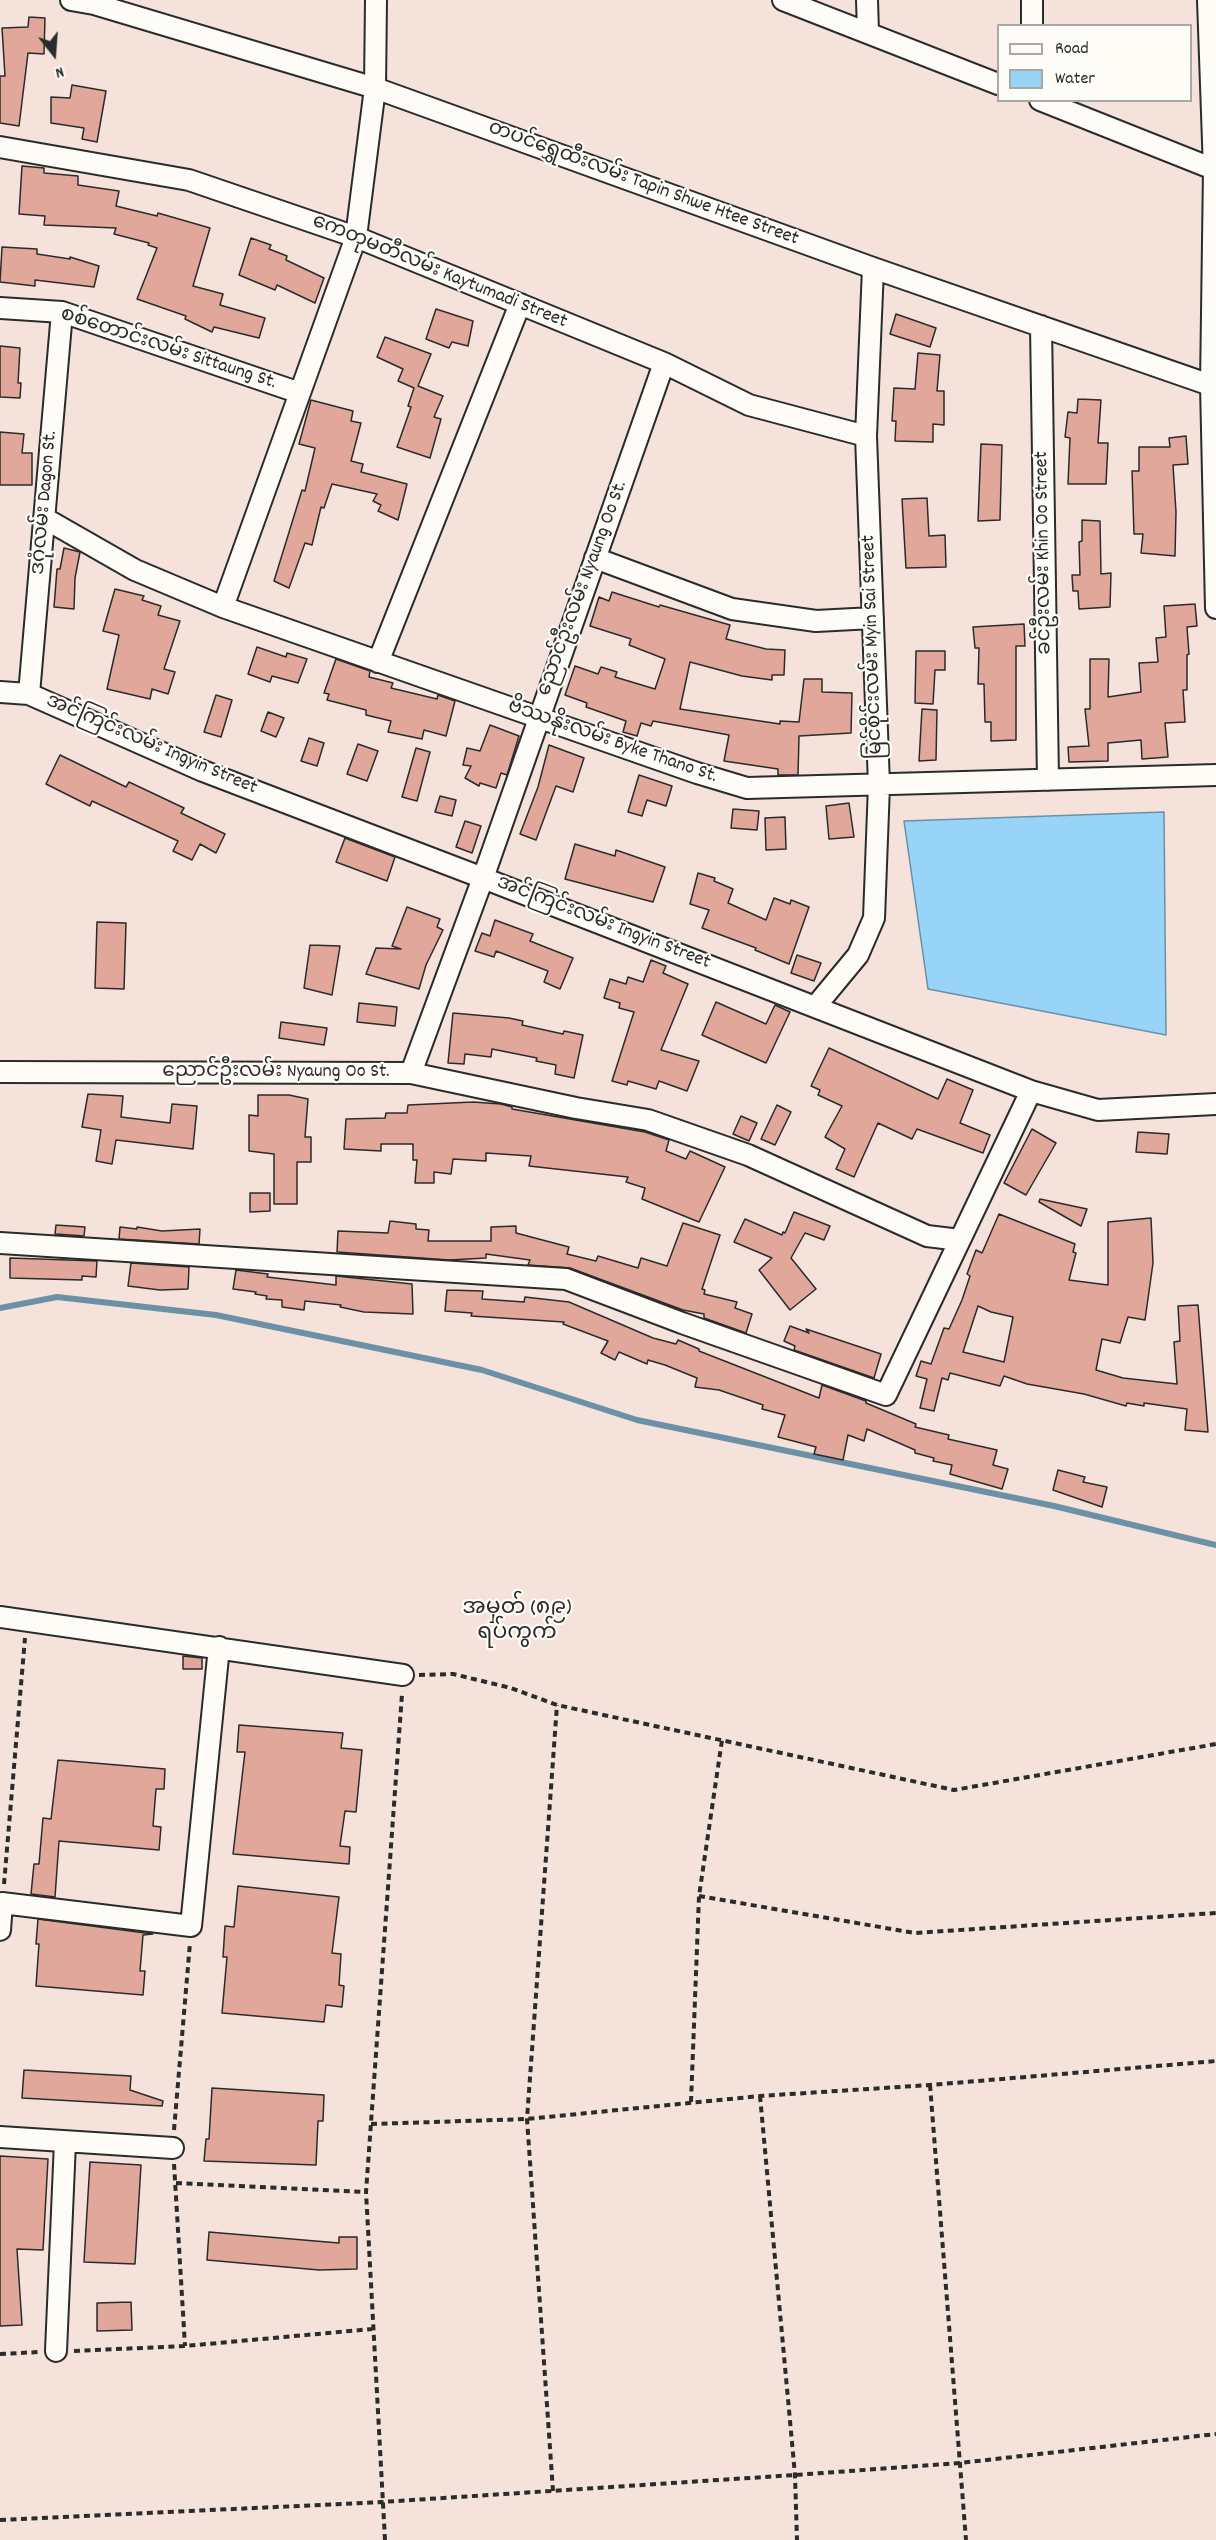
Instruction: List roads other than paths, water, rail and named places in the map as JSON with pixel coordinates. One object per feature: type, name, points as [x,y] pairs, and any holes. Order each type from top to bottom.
[{"type":"street","name":"တပင်ရွှေထီးလမ်း Tapin Shwe Htee Street","points":[[71,0],[93,4],[375,88],[873,268],[1213,386]]},
{"type":"street","points":[[223,607],[356,237],[375,88],[376,0]]},
{"type":"street","points":[[783,0],[997,83]]},
{"type":"street","points":[[867,0],[868,32]]},
{"type":"street","points":[[1032,0],[1032,24]]},
{"type":"street","points":[[1208,0],[1215,170],[1213,386],[1216,608]]},
{"type":"street","points":[[1045,102],[1215,170]]},
{"type":"street","name":"ကေတုမတီလမ်း Kaytumadi Street","points":[[0,147],[189,180],[356,237],[664,363],[749,405],[866,436]]},
{"type":"street","name":"မြင်စိုင်းလမ်း Myin Sai Street","points":[[815,1007],[858,955],[874,918],[879,784],[866,436],[873,268]]},
{"type":"street","points":[[378,662],[520,304]]},
{"type":"street","name":"စစ်တောင်းလမ်း Sittaung St.","points":[[0,308],[62,312],[300,393]]},
{"type":"street","name":"ဒဂုံလမ်း Dagon St.","points":[[29,694],[62,312]]},
{"type":"street","name":"ခင်ဦးလမ်း Khin Oo Street","points":[[1041,326],[1048,780]]},
{"type":"street","name":"ညောင်ဦးလမ်း Nyaung Oo St.","points":[[0,1072],[411,1073],[483,878],[664,363]]},
{"type":"street","name":"ဗိဿနိုးလမ်း Byke Thano St.","points":[[44,518],[135,570],[223,607],[697,773],[747,788],[1216,775]]},
{"type":"street","points":[[595,558],[732,609],[816,621],[873,618]]},
{"type":"street","name":"အင်ကြင်းလမ်း Ingyin Street","points":[[0,692],[29,694],[203,771],[1031,1091],[1098,1110],[1216,1104]]},
{"type":"street","points":[[411,1073],[576,1108],[648,1120],[748,1155],[927,1236],[960,1240]]},
{"type":"street","points":[[0,1244],[566,1279],[682,1323],[886,1395],[1031,1091]]},
{"type":"street","points":[[0,1617],[403,1675]]},
{"type":"street","points":[[0,1930],[2,1903],[191,1926],[219,1647]]},
{"type":"street","points":[[0,2137],[173,2148]]},
{"type":"street","points":[[56,2351],[65,2142]]},
{"type":"water","points":[[1164,812],[1166,1035],[928,989],[904,821]]},
{"type":"waterway","points":[[0,1308],[57,1297],[216,1315],[482,1370],[637,1420],[1054,1506],[1216,1545]]},
{"type":"district","name":"အမှတ် (၈၉) ရပ်ကွက်","points":[[517,1622]]}]
